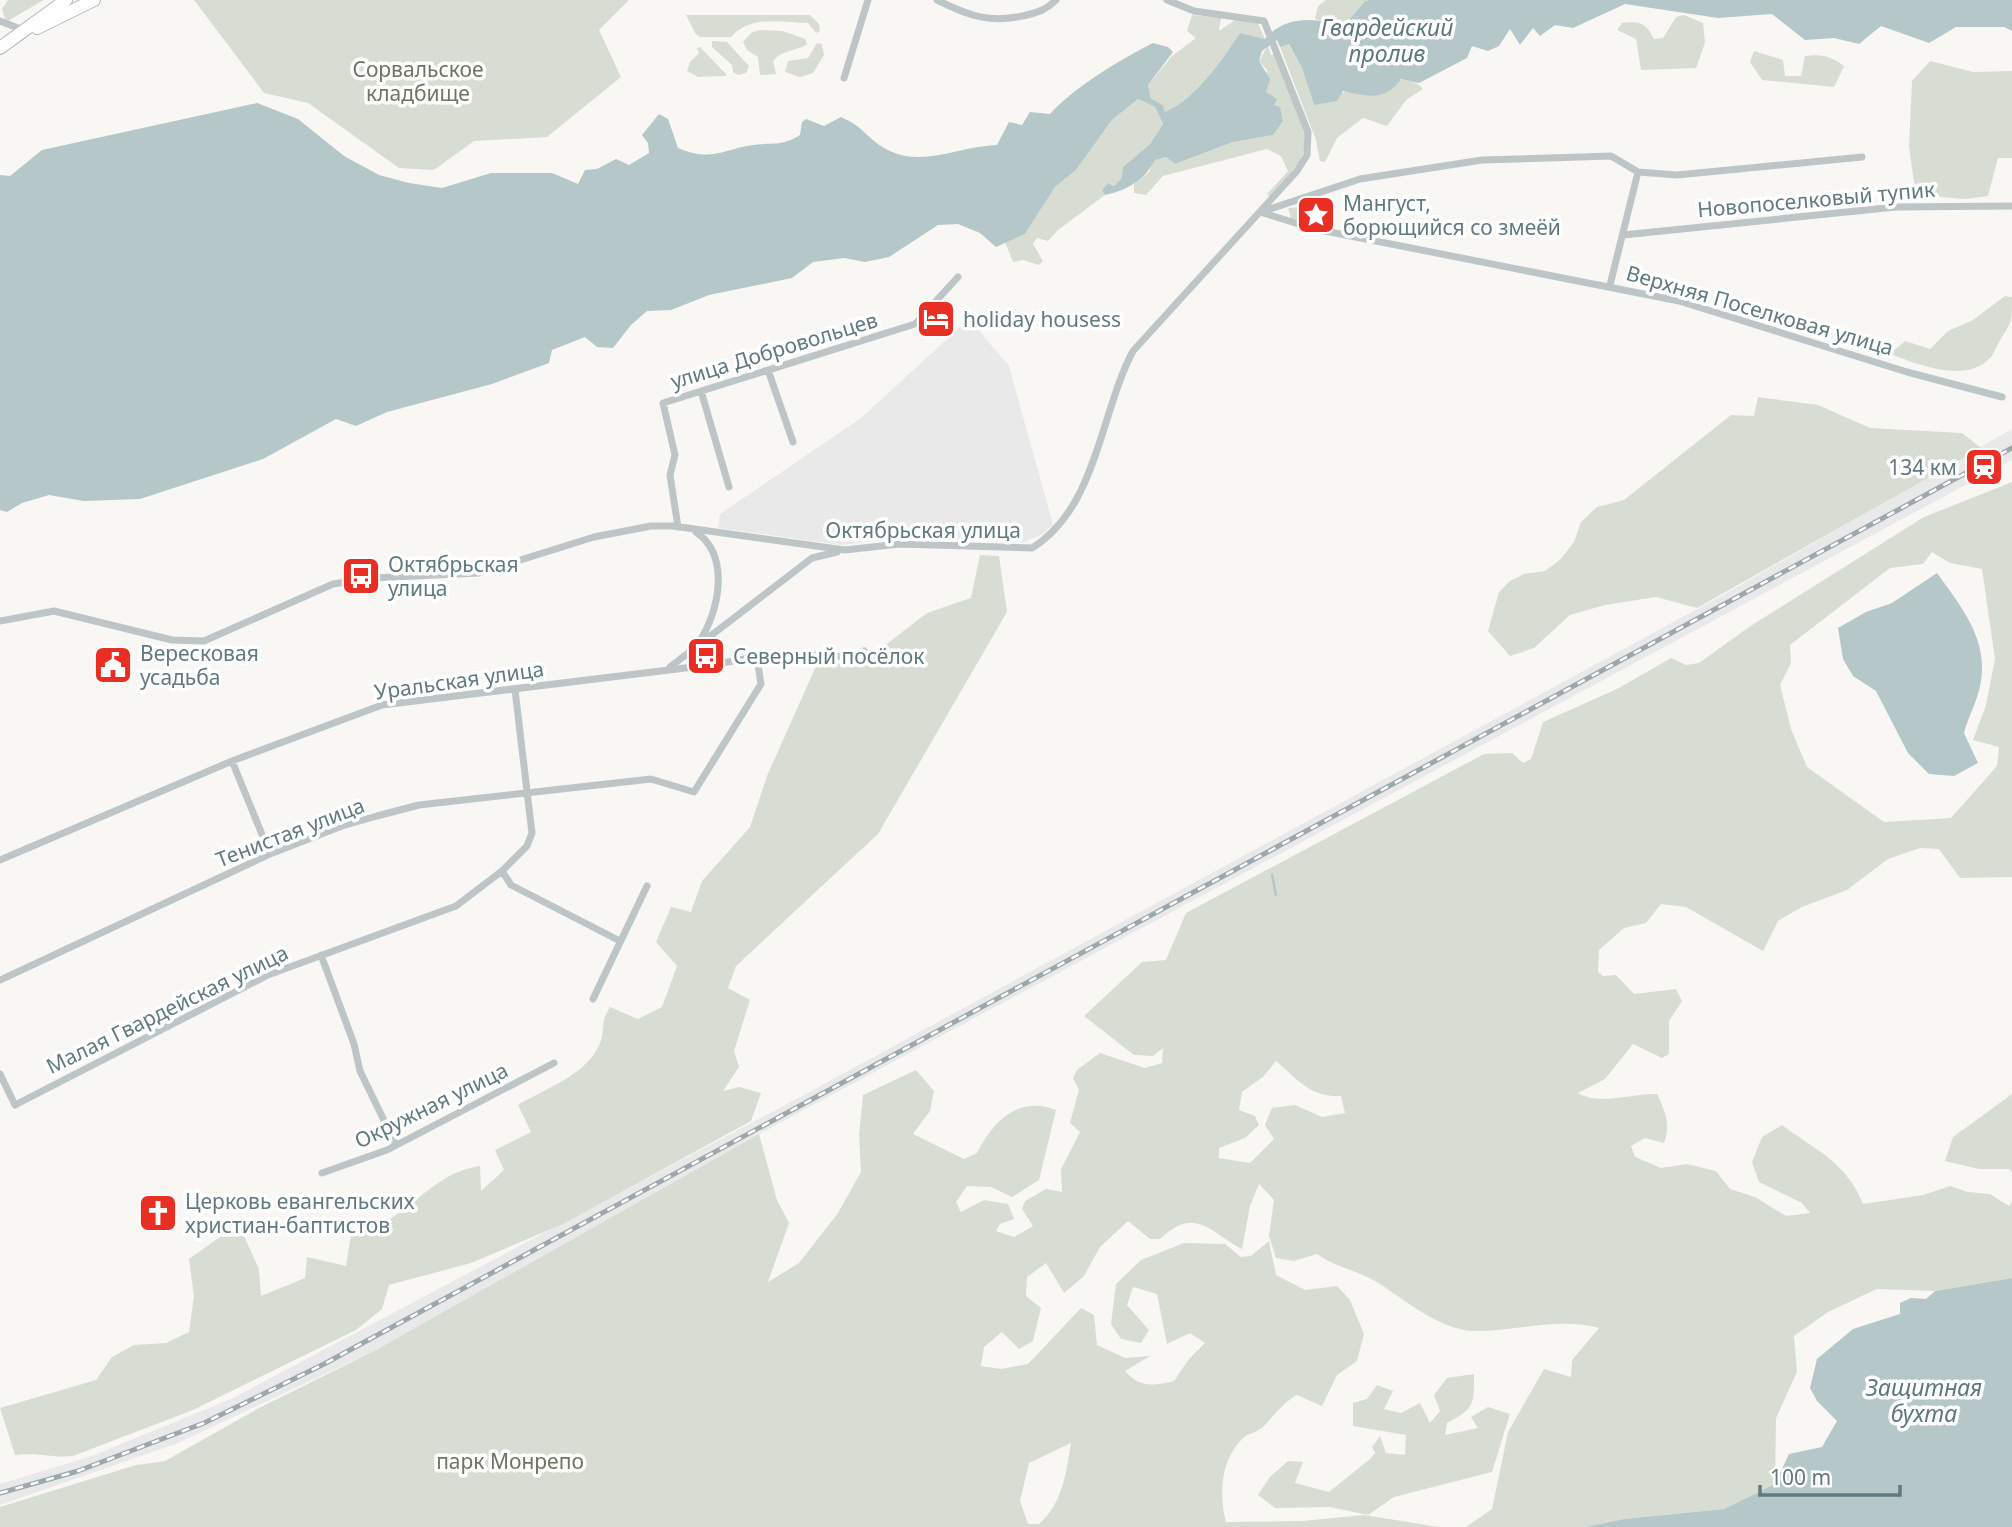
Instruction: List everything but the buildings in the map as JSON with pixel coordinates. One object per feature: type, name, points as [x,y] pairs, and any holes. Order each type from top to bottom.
[{"type":"main road","points":[[0,48],[27,32],[66,0]]},
{"type":"main road","points":[[27,32],[65,17],[94,0]]},
{"type":"street","points":[[844,78],[868,0]]},
{"type":"street","points":[[937,0],[969,16],[992,21],[1042,11],[1056,0]]},
{"type":"street","points":[[1167,0],[1194,11],[1259,18],[1268,26],[1307,125],[1309,145],[1301,166],[1260,212]]},
{"type":"street","points":[[0,21],[27,32]]},
{"type":"street","points":[[1260,212],[1360,179],[1482,160],[1611,156],[1638,172],[1677,175],[1862,156]]},
{"type":"street","points":[[1610,285],[1638,172]]},
{"type":"street","name":"Новопоселковый тупик","points":[[1623,235],[1896,206],[2012,206]]},
{"type":"street","name":"Верхняя Поселковая улица","points":[[1260,212],[1315,229],[1610,285],[1702,307],[1896,368],[2002,397]]},
{"type":"street","name":"Октябрьская улица","points":[[0,621],[54,611],[172,640],[204,641],[333,584],[372,578],[479,573],[604,534],[651,526],[678,527],[845,551],[900,544],[1032,548],[1057,528],[1078,496],[1119,376],[1133,351],[1221,251],[1260,212]]},
{"type":"street","name":"улица Добровольцев","points":[[678,527],[670,475],[675,455],[663,402],[915,324],[958,277]]},
{"type":"street","points":[[768,370],[793,442]]},
{"type":"street","points":[[701,391],[729,487]]},
{"type":"street","points":[[691,650],[709,623],[718,587],[710,548],[701,536],[692,530]]},
{"type":"street","points":[[663,669],[812,558],[845,551]]},
{"type":"street","name":"Уральская улица","points":[[0,860],[232,761],[382,705],[515,690],[779,653],[850,657],[864,651]]},
{"type":"street","name":"Тенистая улица","points":[[0,981],[270,854],[342,826],[419,805],[651,779],[694,792],[761,684],[757,658]]},
{"type":"street","name":"Малая Гвардейская улица","points":[[0,1073],[15,1105],[268,975],[456,906],[502,871],[527,846],[532,833],[530,792],[515,690]]},
{"type":"street","points":[[232,761],[270,854]]},
{"type":"street","points":[[502,871],[511,885],[620,941]]},
{"type":"street","points":[[593,999],[646,886]]},
{"type":"street","points":[[321,955],[354,1045],[360,1071],[395,1143]]},
{"type":"street","name":"Окружная улица","points":[[322,1173],[387,1150],[395,1143],[554,1063]]},
{"type":"shaded area","points":[[969,319],[1009,366],[1053,525],[1041,535],[1024,542],[900,538],[841,545],[718,528],[720,514],[861,418]]},
{"type":"shaded area","points":[[2012,429],[2012,460],[759,1134],[374,1351],[178,1443],[0,1505],[0,1484],[92,1456],[233,1398],[789,1103],[1723,595]]},
{"type":"green space","points":[[8,0],[44,0],[6,22],[2,9]]},
{"type":"green space","name":"Сорвальское кладбище","points":[[194,0],[629,0],[599,30],[621,77],[547,137],[474,141],[434,170],[399,168],[308,103],[264,93]]},
{"type":"green space","points":[[1326,0],[1369,0],[1365,1],[1345,26],[1315,19],[1318,6]]},
{"type":"green space","points":[[686,15],[810,15],[819,24],[820,31],[816,33],[808,23],[767,21],[748,25],[731,37],[700,37]]},
{"type":"green space","points":[[1192,15],[1221,18],[1219,31],[1235,20],[1258,23],[1265,39],[1240,33],[1198,89],[1165,112],[1163,105],[1151,100],[1148,85],[1172,56],[1196,38],[1187,31]]},
{"type":"green space","points":[[1684,15],[1703,23],[1705,43],[1696,68],[1641,70],[1636,39],[1617,30],[1622,23],[1642,24],[1654,39],[1663,38],[1676,17]]},
{"type":"green space","points":[[783,31],[805,39],[807,44],[777,57],[773,61],[776,74],[760,75],[758,57],[747,50],[743,42],[752,32]]},
{"type":"green space","points":[[712,41],[727,42],[749,66],[746,73],[738,75],[733,72],[732,65],[712,47]]},
{"type":"green space","points":[[817,43],[822,44],[824,55],[813,73],[800,77],[785,72],[788,61],[808,58]]},
{"type":"green space","points":[[1288,43],[1302,68],[1314,105],[1353,89],[1386,81],[1414,82],[1423,89],[1406,100],[1387,126],[1363,118],[1337,138],[1325,162],[1320,161],[1316,140],[1280,47]]},
{"type":"green space","points":[[1268,45],[1271,55],[1276,54],[1306,129],[1305,149],[1284,181],[1270,196],[1267,194],[1288,171],[1281,156],[1267,149],[1163,176],[1146,195],[1134,193],[1134,184],[1149,172],[1154,160],[1166,157],[1175,164],[1233,142],[1273,135],[1274,105],[1266,92],[1267,70],[1259,61]]},
{"type":"green space","points":[[700,47],[726,76],[698,77],[687,71],[690,62],[699,53],[697,48]]},
{"type":"green space","points":[[1754,51],[1783,60],[1785,76],[1801,76],[1805,56],[1826,56],[1844,66],[1834,87],[1762,80],[1750,62]]},
{"type":"green space","points":[[1930,61],[1973,72],[2012,71],[2012,158],[1998,158],[1988,196],[1966,199],[1916,195],[1909,147],[1912,81]]},
{"type":"green space","points":[[1138,99],[1155,107],[1163,124],[1150,144],[1123,167],[1121,179],[1114,186],[1109,183],[1102,190],[1105,195],[1058,230],[1048,241],[1037,238],[1033,244],[1043,261],[1039,265],[1023,260],[1013,262],[1005,242],[1025,234],[1055,187],[1076,170],[1112,120]]},
{"type":"green space","points":[[1314,206],[1314,226],[1291,218],[1288,208]]},
{"type":"green space","points":[[2005,296],[2012,297],[2012,312],[2007,330],[1992,355],[1981,365],[1969,370],[1942,370],[1890,354],[1905,341],[1930,349],[1948,331],[1973,320]]},
{"type":"green space","points":[[1758,397],[1818,405],[1870,428],[1962,433],[1981,448],[1697,608],[1656,597],[1605,605],[1570,615],[1534,648],[1510,656],[1488,631],[1499,592],[1510,581],[1524,574],[1545,571],[1560,560],[1574,542],[1581,522],[1597,507],[1624,500],[1731,415],[1754,416]]},
{"type":"green space","name":"парк Монрепо","points":[[2012,482],[2012,877],[1960,878],[1939,849],[1920,848],[1888,859],[1847,890],[1802,907],[1778,921],[1763,951],[1686,907],[1661,904],[1646,923],[1624,928],[1599,950],[1598,972],[1603,976],[1616,975],[1634,994],[1676,989],[1682,1001],[1669,1021],[1669,1054],[1662,1058],[1633,1044],[1605,1079],[1578,1093],[1586,1097],[1606,1099],[1657,1094],[1667,1124],[1664,1143],[1645,1138],[1631,1146],[1635,1157],[1661,1168],[1687,1164],[1716,1171],[1730,1189],[1755,1197],[1786,1216],[1810,1213],[1802,1203],[1759,1182],[1752,1162],[1762,1137],[1782,1125],[1839,1167],[1863,1204],[1923,1195],[1950,1186],[1968,1192],[1990,1194],[2009,1206],[2012,1201],[2012,1278],[1935,1291],[1877,1289],[1828,1312],[1794,1336],[1797,1372],[1776,1418],[1775,1484],[1724,1509],[1624,1519],[1585,1527],[1466,1527],[1492,1509],[1508,1432],[1544,1369],[1571,1377],[1572,1360],[1599,1328],[1568,1324],[1462,1330],[1435,1320],[1375,1281],[1317,1254],[1294,1261],[1276,1258],[1269,1236],[1274,1200],[1259,1184],[1250,1206],[1242,1249],[1202,1225],[1183,1224],[1160,1239],[1150,1239],[1128,1221],[1100,1247],[1084,1276],[1064,1293],[1046,1263],[1027,1277],[1026,1296],[1041,1308],[1033,1341],[1019,1349],[1002,1332],[984,1347],[981,1366],[1001,1369],[1028,1364],[1081,1308],[1094,1315],[1097,1345],[1125,1358],[1150,1356],[1125,1371],[1131,1377],[1147,1384],[1174,1381],[1189,1359],[1205,1343],[1190,1333],[1167,1344],[1157,1294],[1133,1287],[1127,1305],[1149,1330],[1141,1343],[1121,1339],[1111,1324],[1116,1284],[1141,1260],[1184,1243],[1225,1244],[1241,1257],[1251,1256],[1269,1241],[1276,1275],[1305,1290],[1337,1286],[1350,1300],[1364,1334],[1357,1361],[1337,1375],[1322,1406],[1297,1395],[1263,1427],[1244,1437],[1235,1448],[1225,1468],[1223,1479],[1222,1500],[1226,1522],[1302,1521],[1364,1515],[1439,1527],[0,1527],[0,1507],[136,1465],[165,1461],[259,1408],[374,1351],[759,1134],[777,1200],[789,1223],[768,1282],[799,1263],[838,1213],[861,1172],[859,1135],[863,1095],[916,1070],[934,1091],[930,1111],[913,1134],[964,1159],[977,1153],[999,1121],[1009,1114],[1030,1106],[1056,1110],[1039,1180],[1012,1197],[991,1187],[967,1186],[956,1202],[961,1212],[984,1200],[1008,1204],[1014,1219],[1000,1224],[996,1231],[1014,1237],[1033,1226],[1022,1209],[1025,1201],[1046,1189],[1062,1192],[1061,1169],[1080,1132],[1070,1123],[1079,1090],[1073,1078],[1077,1070],[1100,1053],[1145,1068],[1162,1063],[1163,1048],[1153,1056],[1134,1055],[1084,1016],[1142,962],[1166,960],[1186,913],[1484,754],[1512,753],[1523,763],[1531,759],[1543,722],[1617,689],[1671,658],[1686,665],[1699,663],[1749,627],[1924,517]],"holes":[[[1932,552],[1950,563],[1982,569],[1995,659],[1986,705],[1973,740],[1999,747],[1997,766],[1951,818],[1884,822],[1807,767],[1791,729],[1780,685],[1791,663],[1790,645],[1890,568],[1923,564]],[[1276,1061],[1313,1091],[1341,1096],[1345,1113],[1322,1117],[1295,1105],[1272,1108],[1265,1125],[1274,1139],[1250,1163],[1219,1158],[1219,1148],[1245,1138],[1259,1125],[1255,1116],[1239,1110],[1242,1092],[1263,1077]],[[1071,1443],[1058,1497],[1039,1524],[1028,1524],[1020,1501],[1029,1463]]]},
{"type":"green space","points":[[980,555],[999,556],[1007,612],[878,834],[736,966],[728,988],[750,1000],[734,1051],[739,1067],[723,1091],[739,1087],[761,1093],[751,1121],[563,1224],[471,1263],[389,1285],[382,1309],[356,1330],[193,1410],[73,1456],[15,1455],[0,1408],[96,1380],[112,1357],[134,1345],[166,1343],[189,1332],[194,1296],[189,1259],[220,1237],[244,1236],[259,1269],[261,1296],[305,1278],[307,1257],[346,1266],[351,1235],[391,1218],[445,1178],[480,1166],[481,1191],[504,1170],[495,1150],[531,1132],[518,1105],[565,1080],[586,1064],[600,1043],[610,1007],[638,1019],[662,1007],[677,966],[656,942],[671,907],[691,912],[702,881],[750,827],[767,776],[817,664],[862,663],[927,613],[971,598]]},
{"type":"green space","points":[[2012,1094],[2012,1172],[2009,1169],[1979,1169],[1945,1161],[1953,1137]]},
{"type":"green space","points":[[1474,1374],[1471,1404],[1447,1423],[1445,1435],[1478,1428],[1471,1417],[1488,1407],[1510,1414],[1492,1472],[1394,1497],[1368,1515],[1330,1507],[1275,1508],[1258,1495],[1270,1477],[1288,1461],[1303,1462],[1295,1483],[1329,1492],[1370,1459],[1375,1453],[1372,1447],[1380,1436],[1386,1453],[1405,1455],[1406,1435],[1353,1426],[1353,1403],[1367,1399],[1377,1385],[1393,1391],[1384,1409],[1401,1413],[1420,1403],[1430,1423],[1440,1411],[1434,1395],[1447,1378]]},
{"type":"water","name":"Гвардейский пролив","points":[[2012,0],[2012,31],[2004,27],[1956,27],[1929,43],[1881,26],[1859,44],[1834,38],[1805,40],[1772,14],[1718,18],[1625,4],[1573,28],[1555,25],[1540,36],[1533,28],[1520,45],[1510,29],[1499,46],[1488,51],[1472,46],[1467,58],[1419,83],[1401,79],[1389,91],[1375,96],[1343,91],[1337,101],[1314,105],[1302,68],[1289,44],[1280,47],[1277,40],[1262,51],[1259,61],[1270,79],[1266,92],[1277,99],[1274,105],[1280,107],[1283,121],[1273,135],[1233,142],[1175,164],[1166,157],[1155,160],[1146,174],[1134,184],[1105,195],[1102,190],[1108,183],[1114,186],[1121,179],[1123,167],[1150,144],[1163,124],[1155,107],[1138,99],[1112,120],[1076,170],[1055,187],[1025,234],[996,247],[980,233],[958,224],[938,225],[889,257],[865,262],[844,258],[813,262],[792,278],[709,295],[671,310],[647,311],[631,325],[613,348],[597,347],[585,337],[552,350],[549,363],[492,384],[387,412],[356,426],[336,419],[263,459],[140,499],[84,501],[49,495],[22,503],[7,512],[0,510],[0,175],[10,176],[42,150],[257,103],[298,119],[344,156],[379,175],[442,188],[491,173],[552,173],[578,184],[585,170],[597,169],[616,159],[629,165],[649,153],[648,143],[642,135],[659,114],[668,119],[678,148],[699,154],[716,154],[753,145],[782,143],[800,135],[802,122],[806,119],[824,126],[841,117],[890,151],[916,157],[929,156],[997,145],[1009,122],[1022,125],[1030,112],[1050,114],[1084,84],[1153,43],[1168,47],[1173,52],[1148,85],[1151,99],[1163,105],[1165,112],[1188,98],[1198,88],[1240,33],[1265,39],[1282,25],[1302,20],[1345,25],[1365,1]]},
{"type":"water","points":[[1937,573],[1972,626],[1981,654],[1980,686],[1964,733],[1978,763],[1954,776],[1929,774],[1908,753],[1876,691],[1853,676],[1843,659],[1838,628],[1866,612],[1892,603]]},
{"type":"water","name":"Защитная бухта","points":[[2012,1278],[2012,1527],[1585,1527],[1624,1519],[1724,1509],[1775,1484],[1789,1454],[1822,1447],[1837,1421],[1817,1401],[1810,1388],[1817,1359],[1853,1329],[1900,1314],[1900,1303],[1911,1298],[1926,1299],[1935,1291]]},
{"type":"waterway","points":[[1272,875],[1276,895]]},
{"type":"railway","points":[[0,1493],[78,1471],[204,1423],[324,1364],[2012,448]]},
{"type":"place","name":"Мангуст, борющийся со змеёй","points":[[1316,215]]},
{"type":"place","name":"holiday housess","points":[[936,319]]},
{"type":"place","name":"134 км","points":[[1984,467]]},
{"type":"place","name":"Октябрьская улица","points":[[361,576]]},
{"type":"place","name":"Северный посёлок","points":[[706,656]]},
{"type":"place","name":"Вересковая усадьба","points":[[113,665]]},
{"type":"place","name":"Церковь евангельских христиан-баптистов","points":[[158,1213]]}]
